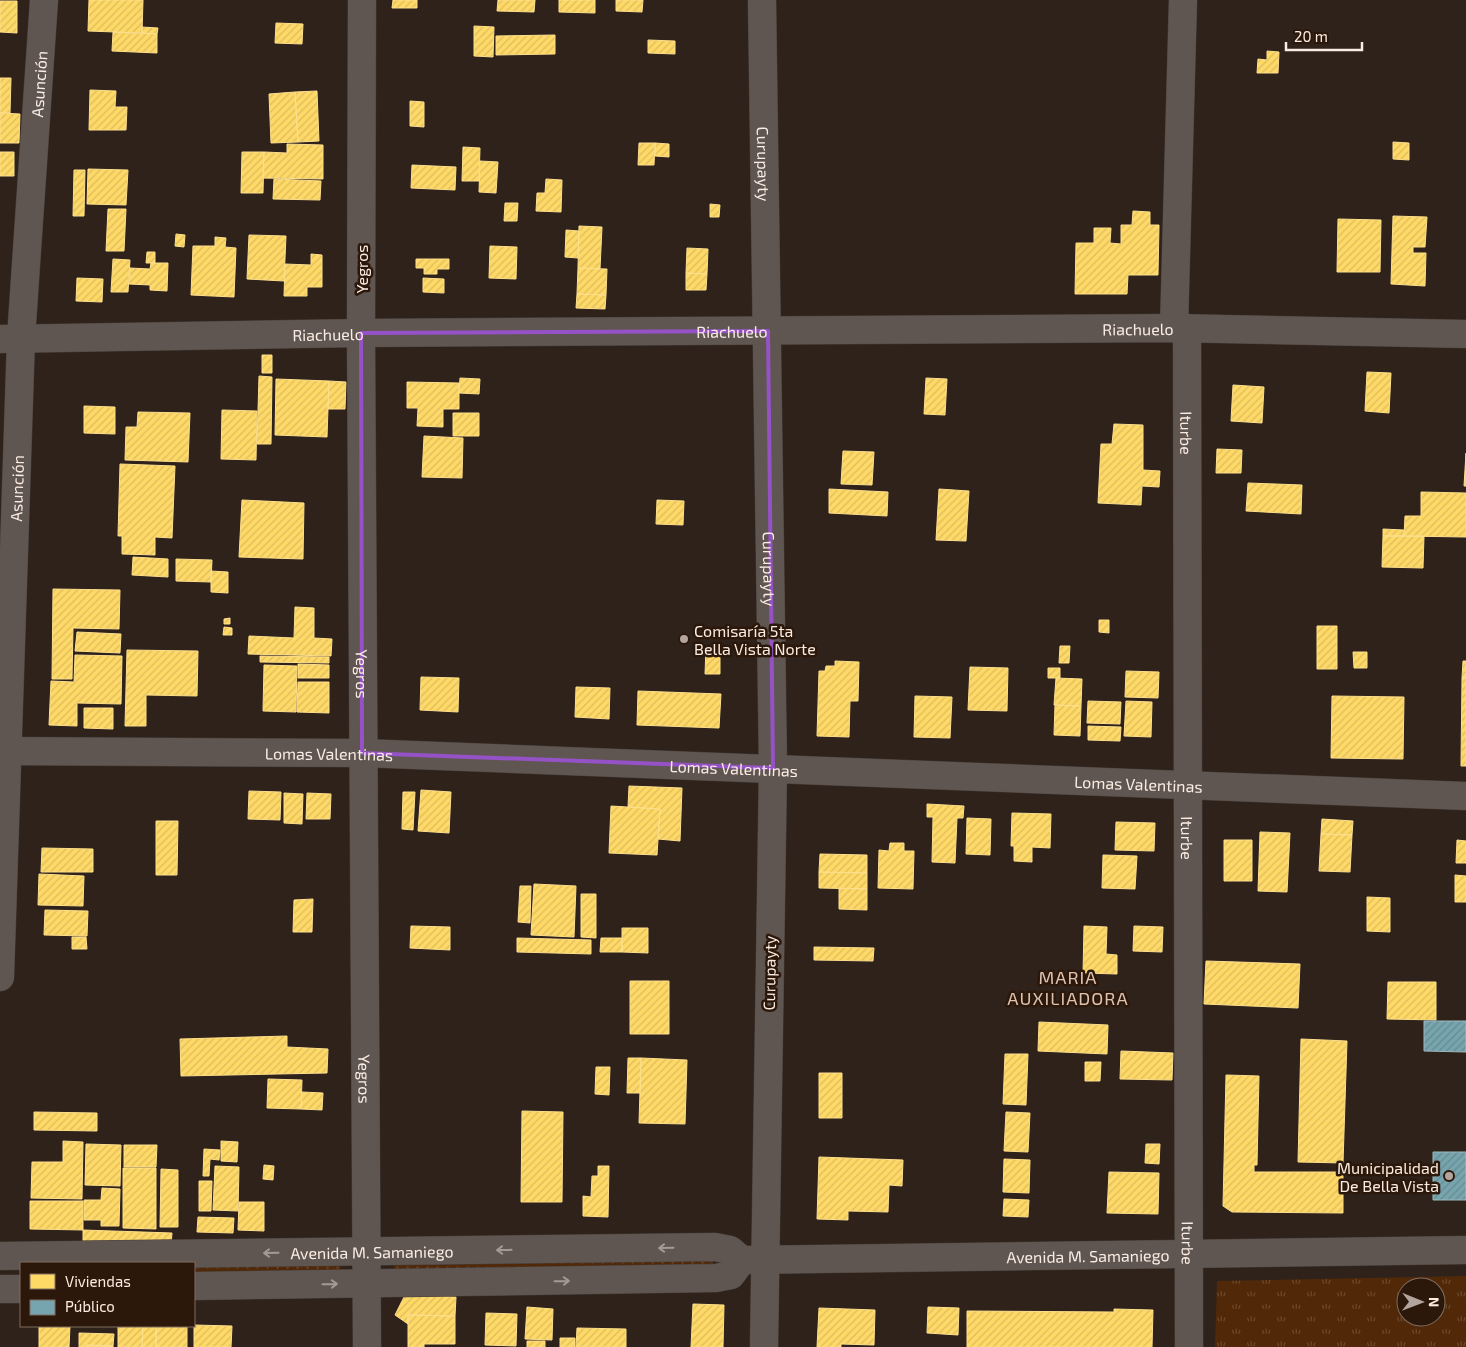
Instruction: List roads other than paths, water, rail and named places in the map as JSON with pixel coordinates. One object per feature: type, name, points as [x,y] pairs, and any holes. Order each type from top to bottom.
[{"type":"street","name":"Asunción","points":[[0,977],[11,338],[44,0]]},
{"type":"street","name":"Yegros","points":[[362,0],[362,753],[367,1347]]},
{"type":"street","name":"Curupayty","points":[[762,0],[773,768],[753,1259],[764,1347]]},
{"type":"street","name":"Iturbe","points":[[1183,0],[1180,328],[1188,784],[1189,1347]]},
{"type":"street","name":"Riachuelo","points":[[11,338],[361,333],[1180,328],[1466,334]]},
{"type":"street","name":"Lomas Valentinas","points":[[4,751],[362,753],[1466,796]]},
{"type":"street","name":"Avenida M. Samaniego","points":[[0,1256],[715,1247],[730,1250],[753,1259],[1466,1250]]},
{"type":"street","name":"Avenida M. Samaniego","points":[[195,1286],[716,1278],[731,1275],[753,1259]]},
{"type":"street","points":[[0,1289],[20,1289]]},
{"type":"place","name":"Comisaría 5ta Bella Vista Norte","points":[[684,639]]},
{"type":"place","name":"Municipalidad De Bella Vista","points":[[1449,1176]]},
{"type":"district","name":"MARIA AUXILIADORA","points":[[1068,988]]}]
